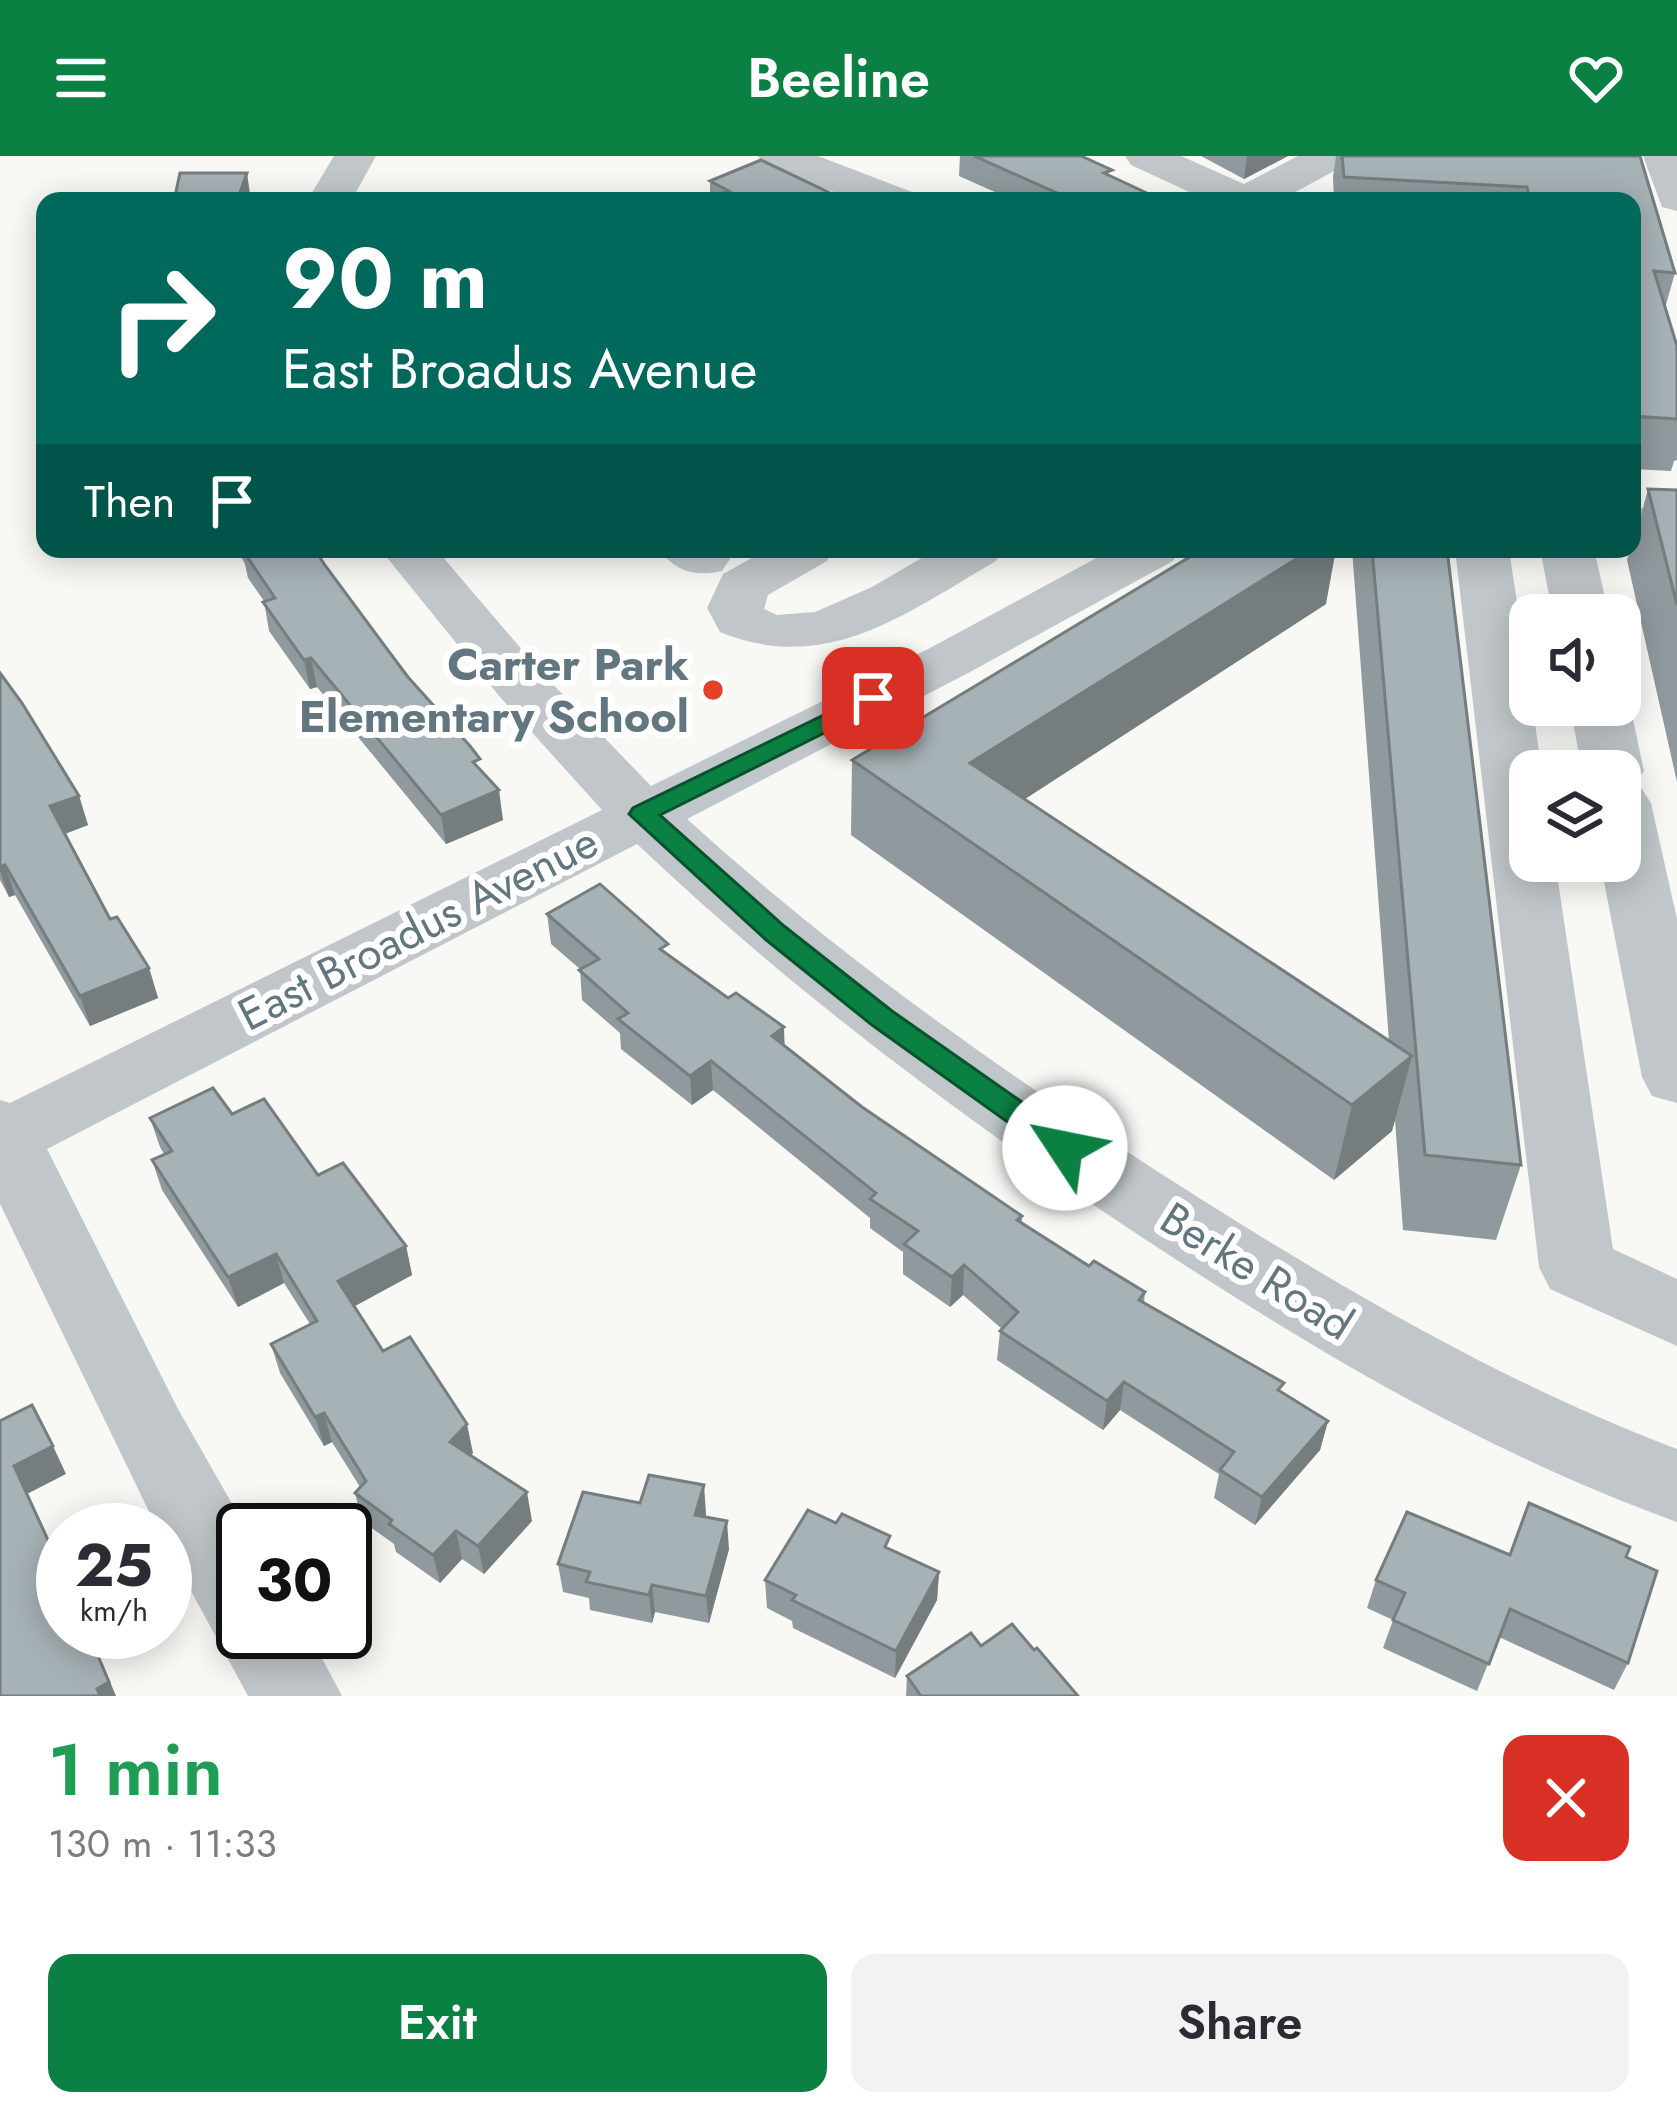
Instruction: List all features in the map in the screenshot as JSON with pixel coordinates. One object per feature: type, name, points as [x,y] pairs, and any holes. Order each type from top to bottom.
[{"type":"street","points":[[334,192],[355,156]]},
{"type":"street","points":[[779,156],[873,192]]},
{"type":"street","points":[[1145,156],[1226,192]]},
{"type":"street","points":[[1263,192],[1330,156]]},
{"type":"street","points":[[1664,156],[1677,198]]},
{"type":"street","points":[[1641,523],[1677,530]]},
{"type":"street","name":"Berke Road","points":[[414,558],[489,649],[642,814],[774,933],[882,1018],[1131,1192],[1318,1311],[1451,1387],[1609,1462],[1677,1486]]},
{"type":"street","points":[[792,558],[743,586],[735,608],[740,620],[771,634],[812,634],[960,558]]},
{"type":"street","name":"East Broadus Avenue","points":[[2,1135],[950,660],[1118,558]]},
{"type":"street","points":[[1485,558],[1509,621]]},
{"type":"street","points":[[1570,558],[1577,594]]},
{"type":"street","points":[[1521,726],[1576,1267],[1677,1314]]},
{"type":"street","points":[[1637,882],[1677,1077]]},
{"type":"street","points":[[2,1135],[149,1434],[216,1555]]},
{"type":"street","points":[[275,1659],[297,1696]]},
{"type":"building","points":[[974,156],[1081,156],[1145,192],[1055,192]]},
{"type":"building","points":[[1342,156],[1640,156],[1675,273],[1654,271],[1677,346],[1677,419],[1641,417],[1641,192],[1528,192],[1527,187],[1344,177]]},
{"type":"building","points":[[761,160],[828,192],[726,192],[710,181]]},
{"type":"building","points":[[180,173],[247,173],[240,192],[176,192]]},
{"type":"building","points":[[1648,489],[1677,490],[1677,605]]},
{"type":"building","points":[[248,558],[320,558],[407,676],[470,746],[480,759],[473,762],[499,790],[441,815],[311,658],[304,660],[263,602],[275,598]]},
{"type":"building","points":[[1188,558],[1298,558],[970,763],[1412,1056],[1352,1105],[852,760]]},
{"type":"building","points":[[1373,558],[1448,558],[1521,1165],[1425,1155]]},
{"type":"building","points":[[0,673],[79,796],[50,806],[110,919],[117,917],[149,968],[80,996],[5,865],[0,867]]},
{"type":"building","points":[[600,884],[668,944],[660,949],[728,998],[736,993],[784,1027],[772,1036],[862,1107],[1022,1216],[1017,1220],[1089,1266],[1094,1261],[1145,1292],[1139,1300],[1284,1383],[1278,1390],[1328,1421],[1262,1497],[1220,1470],[1234,1452],[1124,1382],[1107,1401],[1000,1331],[1018,1312],[964,1265],[952,1277],[904,1244],[918,1231],[870,1199],[876,1193],[711,1061],[690,1076],[618,1019],[628,1013],[579,970],[599,959],[547,914]]},
{"type":"building","points":[[213,1088],[232,1114],[264,1099],[318,1175],[343,1163],[406,1246],[338,1281],[383,1351],[410,1337],[467,1424],[450,1442],[527,1492],[478,1546],[456,1531],[433,1555],[355,1493],[366,1481],[324,1413],[315,1417],[271,1344],[317,1321],[276,1254],[228,1277],[152,1160],[172,1151],[150,1118]]},
{"type":"building","points":[[32,1405],[53,1446],[14,1466],[36,1514],[36,1659],[99,1659],[109,1682],[97,1689],[100,1696],[0,1696],[0,1421]]},
{"type":"building","points":[[649,1475],[704,1485],[695,1515],[727,1521],[706,1596],[652,1585],[649,1595],[586,1582],[590,1572],[558,1564],[583,1492],[640,1503]]},
{"type":"building","points":[[1529,1503],[1630,1547],[1626,1557],[1657,1571],[1628,1663],[1510,1609],[1489,1664],[1393,1620],[1405,1593],[1376,1580],[1407,1512],[1510,1555]]},
{"type":"building","points":[[808,1510],[836,1523],[842,1514],[890,1536],[885,1547],[939,1572],[896,1651],[792,1600],[796,1595],[765,1580]]},
{"type":"building","points":[[1012,1624],[1078,1696],[921,1696],[907,1676],[971,1633],[981,1646]]},
{"type":"place","name":"Carter Park Elementary School","points":[[713,690]]},
{"type":"route","points":[[873,698],[642,814],[774,933],[882,1018],[1065,1148]]}]
